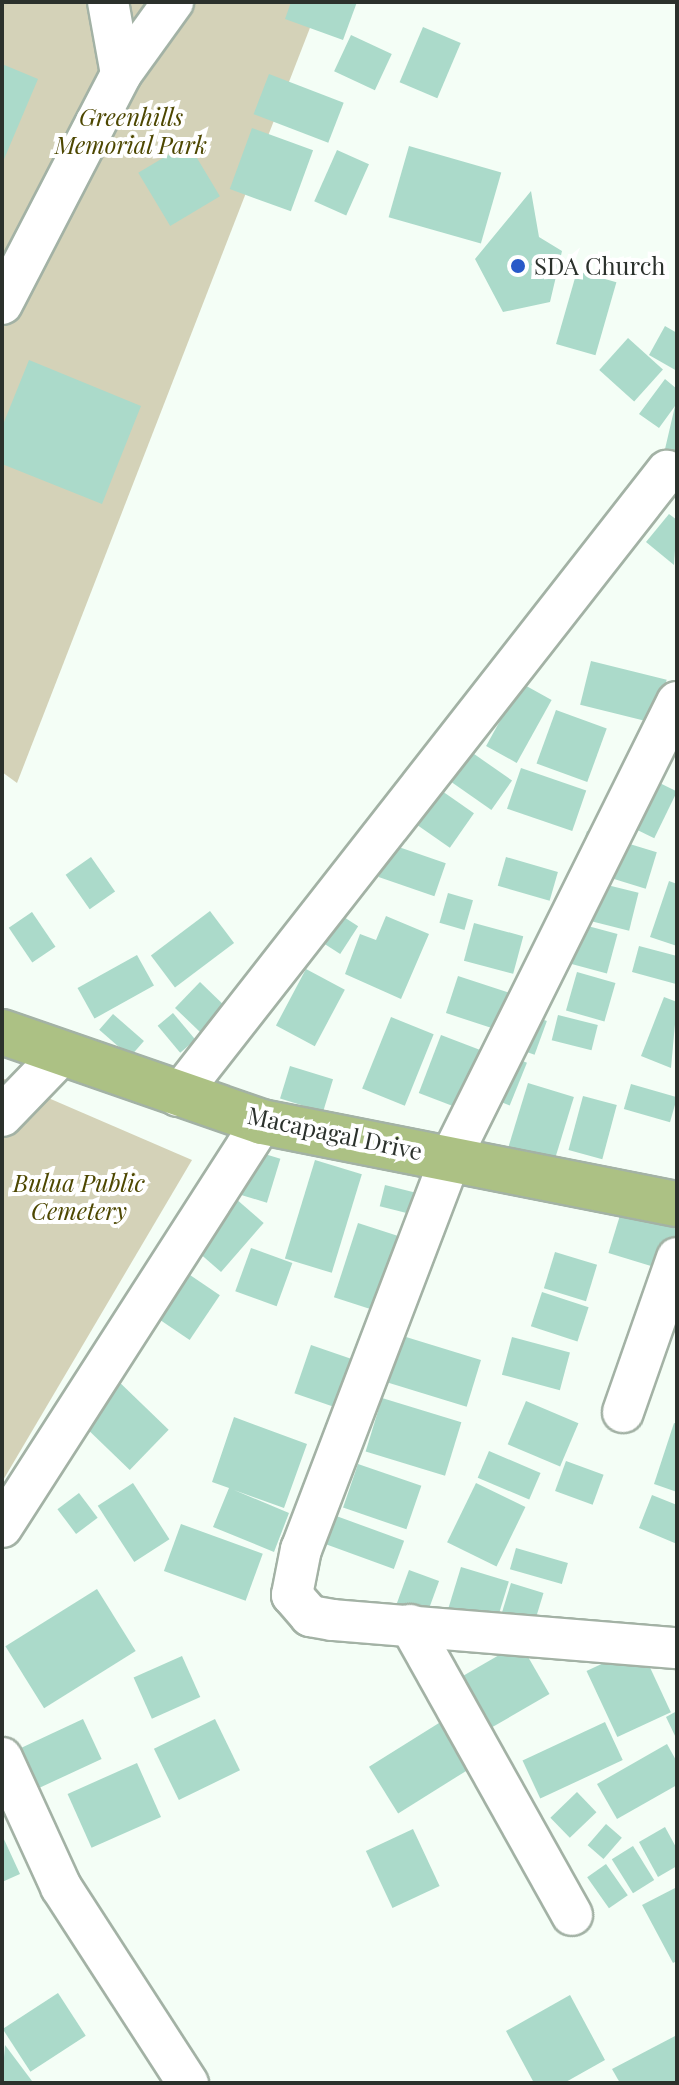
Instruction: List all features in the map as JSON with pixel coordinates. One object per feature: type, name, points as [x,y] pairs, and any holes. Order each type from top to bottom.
[{"type":"main road","name":"Macapagal Drive","points":[[2,1032],[59,1057],[262,1122],[675,1197]]},
{"type":"street","points":[[108,2],[121,74]]},
{"type":"street","points":[[2,304],[121,74],[173,2]]},
{"type":"street","points":[[178,1096],[667,471]]},
{"type":"street","points":[[677,702],[451,1157],[301,1549],[292,1595],[310,1616],[677,1648]]},
{"type":"street","points":[[2,1116],[59,1057]]},
{"type":"street","points":[[2,1527],[262,1122]]},
{"type":"street","points":[[623,1412],[677,1258]]},
{"type":"street","points":[[410,1625],[572,1915]]},
{"type":"street","points":[[2,1758],[61,1887],[188,2083]]},
{"type":"green space","name":"Greenhills Memorial Park","points":[[2,2],[320,2],[17,783],[2,772]]},
{"type":"green space","name":"Bulua Public Cemetery","points":[[2,1078],[192,1160],[2,1482]]},
{"type":"building","points":[[291,2],[357,2],[343,40],[285,19]]},
{"type":"building","points":[[423,27],[461,43],[437,98],[400,82]]},
{"type":"building","points":[[351,35],[392,54],[375,90],[334,71]]},
{"type":"building","points":[[2,64],[38,79],[2,164]]},
{"type":"building","points":[[269,74],[344,103],[328,143],[254,114]]},
{"type":"building","points":[[252,128],[313,150],[291,211],[230,189]]},
{"type":"building","points":[[188,143],[220,196],[170,226],[138,173]]},
{"type":"building","points":[[409,146],[501,172],[481,244],[389,217]]},
{"type":"building","points":[[337,150],[369,164],[346,215],[314,201]]},
{"type":"building","points":[[531,191],[539,237],[562,251],[550,302],[503,312],[475,259]]},
{"type":"building","points":[[577,271],[616,282],[595,355],[556,344]]},
{"type":"building","points":[[665,326],[677,333],[677,371],[649,355]]},
{"type":"building","points":[[628,338],[663,369],[634,401],[599,370]]},
{"type":"building","points":[[29,360],[141,406],[102,504],[2,464],[2,427]]},
{"type":"building","points":[[665,379],[677,389],[677,465],[662,462],[675,406],[659,428],[639,414]]},
{"type":"building","points":[[669,514],[677,520],[674,565],[646,542]]},
{"type":"building","points":[[591,661],[667,680],[656,724],[580,705]]},
{"type":"building","points":[[521,683],[552,700],[517,763],[486,746]]},
{"type":"building","points":[[556,710],[607,728],[587,782],[537,764]]},
{"type":"building","points":[[467,749],[512,781],[491,810],[446,778]]},
{"type":"building","points":[[521,768],[586,790],[572,831],[507,809]]},
{"type":"building","points":[[633,770],[677,791],[654,838],[610,817]]},
{"type":"building","points":[[442,791],[474,813],[450,848],[418,825]]},
{"type":"building","points":[[587,831],[657,852],[646,889],[576,867]]},
{"type":"building","points":[[390,844],[446,863],[434,896],[379,877]]},
{"type":"building","points":[[91,857],[115,891],[90,909],[66,875]]},
{"type":"building","points":[[506,857],[558,872],[550,901],[498,886]]},
{"type":"building","points":[[591,881],[639,893],[629,931],[582,919]]},
{"type":"building","points":[[669,881],[677,884],[677,946],[650,937]]},
{"type":"building","points":[[448,893],[473,900],[464,930],[439,923]]},
{"type":"building","points":[[333,910],[358,926],[340,954],[315,938]]},
{"type":"building","points":[[210,911],[234,943],[175,987],[151,956]]},
{"type":"building","points":[[32,912],[55,947],[32,962],[9,928]]},
{"type":"building","points":[[547,915],[618,934],[607,973],[536,955]]},
{"type":"building","points":[[386,916],[429,934],[401,999],[345,974],[360,934],[376,940]]},
{"type":"building","points":[[474,923],[523,936],[513,974],[464,961]]},
{"type":"building","points":[[639,946],[677,956],[676,984],[632,972]]},
{"type":"building","points":[[137,955],[154,986],[94,1019],[78,988]]},
{"type":"building","points":[[306,969],[345,990],[315,1046],[276,1026]]},
{"type":"building","points":[[577,972],[615,983],[604,1021],[566,1010]]},
{"type":"building","points":[[458,976],[512,994],[500,1031],[446,1013]]},
{"type":"building","points":[[200,982],[227,1008],[202,1034],[175,1008]]},
{"type":"building","points":[[664,997],[677,1002],[671,1068],[641,1056]]},
{"type":"building","points":[[514,1009],[547,1021],[535,1055],[502,1043]]},
{"type":"building","points":[[173,1013],[195,1040],[180,1053],[158,1026]]},
{"type":"building","points":[[113,1014],[144,1041],[130,1057],[99,1030]]},
{"type":"building","points":[[558,1015],[598,1025],[591,1050],[552,1040]]},
{"type":"building","points":[[391,1017],[434,1034],[405,1106],[362,1088]]},
{"type":"building","points":[[441,1035],[480,1050],[458,1108],[419,1093]]},
{"type":"building","points":[[488,1047],[527,1063],[510,1105],[471,1090]]},
{"type":"building","points":[[290,1066],[333,1079],[323,1112],[280,1099]]},
{"type":"building","points":[[528,1083],[574,1097],[554,1161],[508,1147]]},
{"type":"building","points":[[631,1084],[677,1097],[670,1122],[624,1109]]},
{"type":"building","points":[[583,1096],[617,1105],[602,1159],[569,1150]]},
{"type":"building","points":[[245,1148],[280,1159],[267,1203],[232,1192]]},
{"type":"building","points":[[315,1160],[362,1174],[332,1273],[285,1258]]},
{"type":"building","points":[[385,1185],[422,1194],[417,1216],[380,1206]]},
{"type":"building","points":[[235,1198],[264,1223],[221,1272],[192,1247]]},
{"type":"building","points":[[621,1212],[677,1229],[665,1270],[608,1253]]},
{"type":"building","points":[[358,1223],[407,1239],[383,1313],[334,1297]]},
{"type":"building","points":[[251,1248],[292,1263],[277,1306],[235,1291]]},
{"type":"building","points":[[555,1252],[597,1265],[586,1301],[544,1288]]},
{"type":"building","points":[[190,1275],[220,1295],[190,1340],[160,1320]]},
{"type":"building","points":[[542,1292],[589,1307],[577,1341],[531,1326]]},
{"type":"building","points":[[393,1333],[481,1360],[467,1407],[379,1380]]},
{"type":"building","points":[[512,1337],[570,1353],[560,1390],[502,1375]]},
{"type":"building","points":[[311,1345],[358,1361],[342,1409],[294,1393]]},
{"type":"building","points":[[114,1377],[169,1430],[130,1470],[75,1417]]},
{"type":"building","points":[[382,1398],[461,1422],[445,1476],[366,1452]]},
{"type":"building","points":[[526,1401],[578,1423],[560,1467],[508,1444]]},
{"type":"building","points":[[234,1417],[307,1444],[284,1508],[234,1490],[289,1513],[274,1552],[213,1527],[229,1488],[212,1482]]},
{"type":"building","points":[[674,1423],[677,1424],[677,1492],[654,1484]]},
{"type":"building","points":[[489,1451],[541,1473],[529,1500],[478,1478]]},
{"type":"building","points":[[566,1461],[604,1475],[593,1505],[555,1491]]},
{"type":"building","points":[[358,1464],[421,1486],[406,1529],[343,1507]]},
{"type":"building","points":[[133,1483],[169,1539],[134,1562],[98,1506]]},
{"type":"building","points":[[476,1483],[525,1507],[497,1566],[447,1542]]},
{"type":"building","points":[[79,1493],[98,1518],[76,1534],[57,1509]]},
{"type":"building","points":[[652,1495],[677,1505],[677,1544],[639,1528]]},
{"type":"building","points":[[328,1513],[404,1541],[394,1569],[318,1541]]},
{"type":"building","points":[[181,1524],[263,1554],[246,1601],[164,1571]]},
{"type":"building","points":[[516,1548],[568,1563],[562,1584],[510,1569]]},
{"type":"building","points":[[461,1567],[509,1582],[495,1627],[447,1612]]},
{"type":"building","points":[[409,1570],[439,1581],[424,1623],[394,1612]]},
{"type":"building","points":[[511,1583],[544,1593],[532,1630],[500,1620]]},
{"type":"building","points":[[97,1589],[136,1651],[44,1708],[5,1646]]},
{"type":"building","points":[[520,1643],[550,1694],[482,1733],[452,1682]]},
{"type":"building","points":[[640,1646],[671,1712],[617,1737],[587,1671]]},
{"type":"building","points":[[182,1656],[200,1697],[152,1719],[134,1678]]},
{"type":"building","points":[[677,1711],[677,1740],[666,1717]]},
{"type":"building","points":[[447,1718],[476,1765],[398,1813],[369,1767]]},
{"type":"building","points":[[83,1719],[102,1759],[34,1791],[15,1751]]},
{"type":"building","points":[[215,1719],[240,1770],[179,1800],[154,1749]]},
{"type":"building","points":[[605,1722],[623,1760],[540,1799],[523,1760]]},
{"type":"building","points":[[667,1744],[677,1762],[677,1785],[617,1819],[597,1784]]},
{"type":"building","points":[[137,1763],[161,1817],[92,1848],[68,1794]]},
{"type":"building","points":[[577,1792],[596,1812],[570,1838],[550,1818]]},
{"type":"building","points":[[606,1824],[622,1838],[603,1859],[588,1845]]},
{"type":"building","points":[[665,1827],[677,1849],[677,1866],[658,1877],[639,1842]]},
{"type":"building","points":[[413,1829],[440,1886],[392,1908],[366,1851]]},
{"type":"building","points":[[2,1835],[20,1874],[2,1882]]},
{"type":"building","points":[[633,1846],[654,1880],[633,1893],[612,1859]]},
{"type":"building","points":[[606,1864],[628,1895],[609,1908],[587,1877]]},
{"type":"building","points":[[677,1887],[677,1961],[673,1963],[642,1905]]},
{"type":"building","points":[[58,1993],[86,2036],[30,2072],[3,2029]]},
{"type":"building","points":[[570,1995],[605,2060],[564,2083],[534,2083],[506,2031]]},
{"type":"building","points":[[677,2035],[677,2083],[620,2083],[612,2069]]},
{"type":"building","points":[[5,2045],[32,2081],[30,2083],[2,2083]]},
{"type":"place","name":"SDA Church","points":[[518,266]]}]
